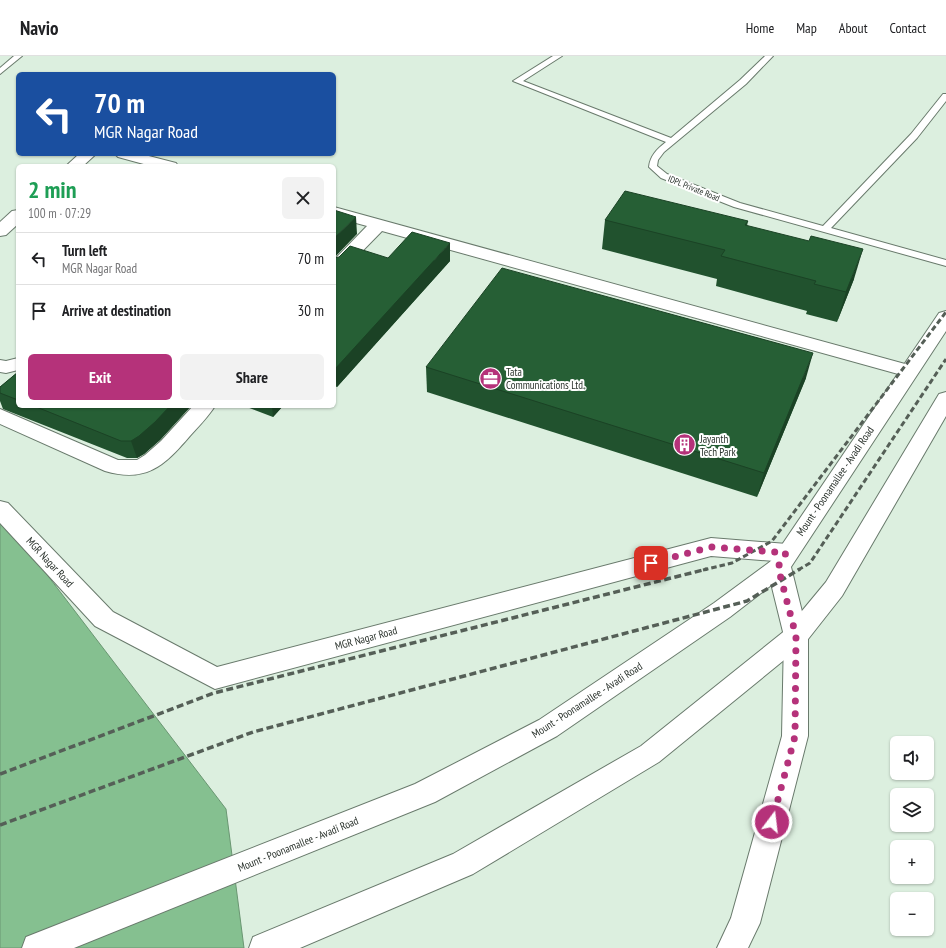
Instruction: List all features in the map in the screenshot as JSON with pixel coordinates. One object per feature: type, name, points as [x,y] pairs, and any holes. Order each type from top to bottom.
[{"type":"street","points":[[76,164],[86,156]]},
{"type":"street","points":[[130,156],[160,164]]},
{"type":"street","points":[[336,213],[909,371]]},
{"type":"street","points":[[0,231],[16,218]]},
{"type":"street","points":[[336,268],[378,224]]},
{"type":"street","name":"Mount - Poonamallee - Avadi Road","points":[[37,948],[425,793],[548,728],[722,610],[782,560],[946,317]]},
{"type":"street","points":[[0,366],[16,364]]},
{"type":"street","points":[[264,948],[463,864],[650,754],[796,636],[834,590],[946,399]]},
{"type":"street","points":[[0,416],[114,466],[127,470],[146,465],[156,457],[203,408]]},
{"type":"street","name":"MGR Nagar Road","points":[[0,509],[104,619],[215,678],[711,547],[782,560]]},
{"type":"street","points":[[732,948],[745,923],[795,736],[796,636],[782,560]]},
{"type":"lane","points":[[0,72],[18,56]]},
{"type":"lane","points":[[558,56],[517,81],[672,141]]},
{"type":"lane","name":"IDPL Private Road","points":[[769,56],[743,82],[672,141],[654,160],[653,167],[664,176],[737,205],[946,263]]},
{"type":"lane","points":[[825,229],[914,136],[946,96]]},
{"type":"shaded area","points":[[0,523],[32,555],[226,809],[244,948],[0,948]]},
{"type":"building","points":[[625,191],[748,221],[745,225],[809,241],[811,236],[863,249],[846,292],[814,284],[816,281],[721,256],[725,250],[605,220]]},
{"type":"building","points":[[336,211],[356,217],[336,236]]},
{"type":"building","points":[[412,232],[450,243],[336,368],[336,258],[339,257],[350,246],[388,258]]},
{"type":"building","name":"Jayanth Tech Park","points":[[502,268],[813,353],[764,473],[426,367]]},
{"type":"building","points":[[16,374],[16,399],[0,393],[0,387]]},
{"type":"building","points":[[39,408],[168,408],[139,436],[131,441],[121,441]]},
{"type":"railway","points":[[704,570],[732,563],[772,541],[946,312]]},
{"type":"railway","points":[[798,570],[810,563],[946,359]]},
{"type":"railway","points":[[0,825],[253,732],[747,601],[800,569]]},
{"type":"railway","points":[[0,774],[214,693],[704,570]]},
{"type":"place","name":"Tata Communications Ltd.","points":[[491,378]]},
{"type":"place","name":"Jayanth Tech Park","points":[[685,445]]},
{"type":"route","points":[[651,563],[711,547],[786,553],[778,567],[796,636],[795,736],[772,822]]}]
